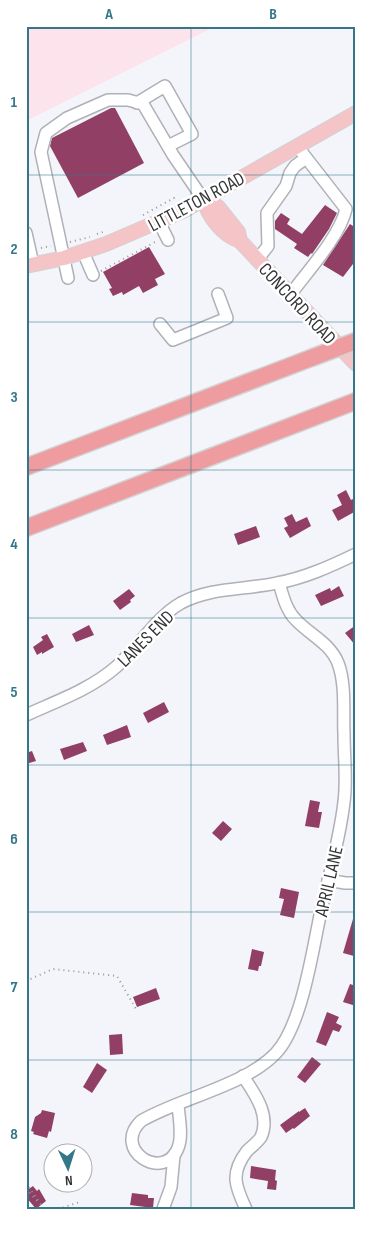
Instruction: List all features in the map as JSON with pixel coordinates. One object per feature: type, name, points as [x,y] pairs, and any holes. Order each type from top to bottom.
[{"type":"highway","points":[[26,467],[356,341]]},
{"type":"highway","points":[[26,528],[353,402]]},
{"type":"main road","name":"LITTLETON ROAD","points":[[30,265],[63,251],[83,252],[123,238],[183,211],[356,113]]},
{"type":"main road","name":"CONCORD ROAD","points":[[203,199],[208,213],[229,238],[240,241],[356,364]]},
{"type":"street","points":[[137,103],[166,86],[192,134],[168,146]]},
{"type":"street","points":[[68,278],[42,152],[46,133],[67,118],[108,100],[128,100],[143,104],[203,199]]},
{"type":"street","points":[[290,295],[329,244],[346,209],[297,146]]},
{"type":"street","points":[[258,260],[268,246],[267,213],[286,186],[290,172],[306,158]]},
{"type":"street","points":[[158,222],[167,238]]},
{"type":"street","points":[[26,233],[30,265]]},
{"type":"street","points":[[83,252],[93,275]]},
{"type":"street","points":[[160,324],[173,340],[227,318],[218,294]]},
{"type":"street","name":"LANES END","points":[[26,715],[80,691],[104,676],[122,661],[161,619],[181,603],[214,591],[278,583],[327,568],[356,554]]},
{"type":"street","name":"APRIL LANE","points":[[174,1155],[158,1163],[145,1161],[136,1153],[133,1147],[132,1136],[137,1125],[141,1121],[243,1076],[267,1061],[283,1043],[294,1021],[303,992],[340,826],[345,790],[342,690],[338,662],[328,647],[300,625],[290,614],[278,583]]},
{"type":"street","points":[[328,880],[356,883]]},
{"type":"street","points":[[243,1076],[259,1100],[263,1114],[261,1138],[239,1162],[235,1174],[237,1188],[246,1209]]},
{"type":"street","points":[[163,1209],[171,1187],[174,1155],[179,1143],[178,1105]]},
{"type":"path","points":[[142,215],[174,198],[183,211]]},
{"type":"path","points":[[41,248],[63,251],[110,229]]},
{"type":"path","points":[[93,275],[167,238]]},
{"type":"path","points":[[26,981],[53,969],[116,976],[136,1009]]},
{"type":"path","points":[[26,1183],[44,1209]]},
{"type":"path","points":[[26,1189],[44,1209]]},
{"type":"path","points":[[58,1209],[80,1202]]},
{"type":"shaded area","points":[[26,26],[216,26],[26,121]]},
{"type":"building","points":[[111,108],[115,108],[144,163],[78,198],[50,146],[52,138]]},
{"type":"building","points":[[325,205],[337,213],[329,229],[308,257],[294,248],[297,244],[275,229],[275,221],[281,213],[290,219],[287,224],[302,234]]},
{"type":"building","points":[[350,224],[356,228],[356,260],[343,277],[323,265]]},
{"type":"building","points":[[149,247],[165,274],[155,279],[158,285],[143,293],[139,286],[123,295],[122,292],[113,296],[109,289],[112,288],[103,272]]},
{"type":"building","points":[[346,490],[351,500],[353,499],[356,504],[356,511],[338,521],[332,510],[342,505],[337,495]]},
{"type":"building","points":[[292,514],[296,522],[307,517],[311,526],[290,538],[284,528],[288,526],[284,518]]},
{"type":"building","points":[[256,526],[260,537],[238,545],[234,534]]},
{"type":"building","points":[[339,586],[344,596],[321,606],[315,595],[330,588],[331,591]]},
{"type":"building","points":[[129,589],[135,596],[130,600],[131,602],[120,610],[113,601]]},
{"type":"building","points":[[89,625],[94,635],[76,642],[72,634]]},
{"type":"building","points":[[356,625],[356,646],[345,633]]},
{"type":"building","points":[[47,634],[54,647],[37,655],[33,647],[43,640],[41,637]]},
{"type":"building","points":[[164,702],[169,712],[148,723],[143,713]]},
{"type":"building","points":[[127,725],[131,737],[107,745],[103,735]]},
{"type":"building","points":[[83,742],[87,751],[64,760],[60,749]]},
{"type":"building","points":[[32,751],[36,761],[26,764],[26,753]]},
{"type":"building","points":[[310,800],[320,802],[318,812],[322,812],[319,828],[305,826]]},
{"type":"building","points":[[223,821],[232,829],[221,841],[212,833]]},
{"type":"building","points":[[281,888],[299,892],[294,918],[280,915],[284,899],[279,898]]},
{"type":"building","points":[[353,919],[356,919],[354,956],[343,953]]},
{"type":"building","points":[[252,949],[264,952],[258,971],[248,969]]},
{"type":"building","points":[[350,984],[356,986],[356,1006],[343,1002]]},
{"type":"building","points":[[156,988],[160,999],[137,1007],[133,997]]},
{"type":"building","points":[[327,1012],[339,1017],[336,1023],[342,1026],[339,1032],[333,1030],[326,1046],[316,1042]]},
{"type":"building","points":[[122,1034],[123,1054],[110,1055],[109,1035]]},
{"type":"building","points":[[312,1057],[321,1064],[305,1083],[297,1077]]},
{"type":"building","points":[[97,1063],[107,1070],[92,1093],[83,1087]]},
{"type":"building","points":[[305,1108],[310,1116],[286,1133],[280,1125]]},
{"type":"building","points":[[42,1110],[55,1113],[51,1132],[49,1131],[47,1138],[33,1134],[34,1132],[31,1131],[35,1117]]},
{"type":"building","points":[[251,1166],[276,1170],[276,1190],[267,1189],[268,1181],[250,1178]]},
{"type":"building","points":[[33,1186],[37,1191],[39,1189],[46,1201],[36,1209],[26,1197],[26,1191]]},
{"type":"building","points":[[132,1193],[148,1195],[148,1198],[154,1198],[153,1208],[130,1205]]}]
